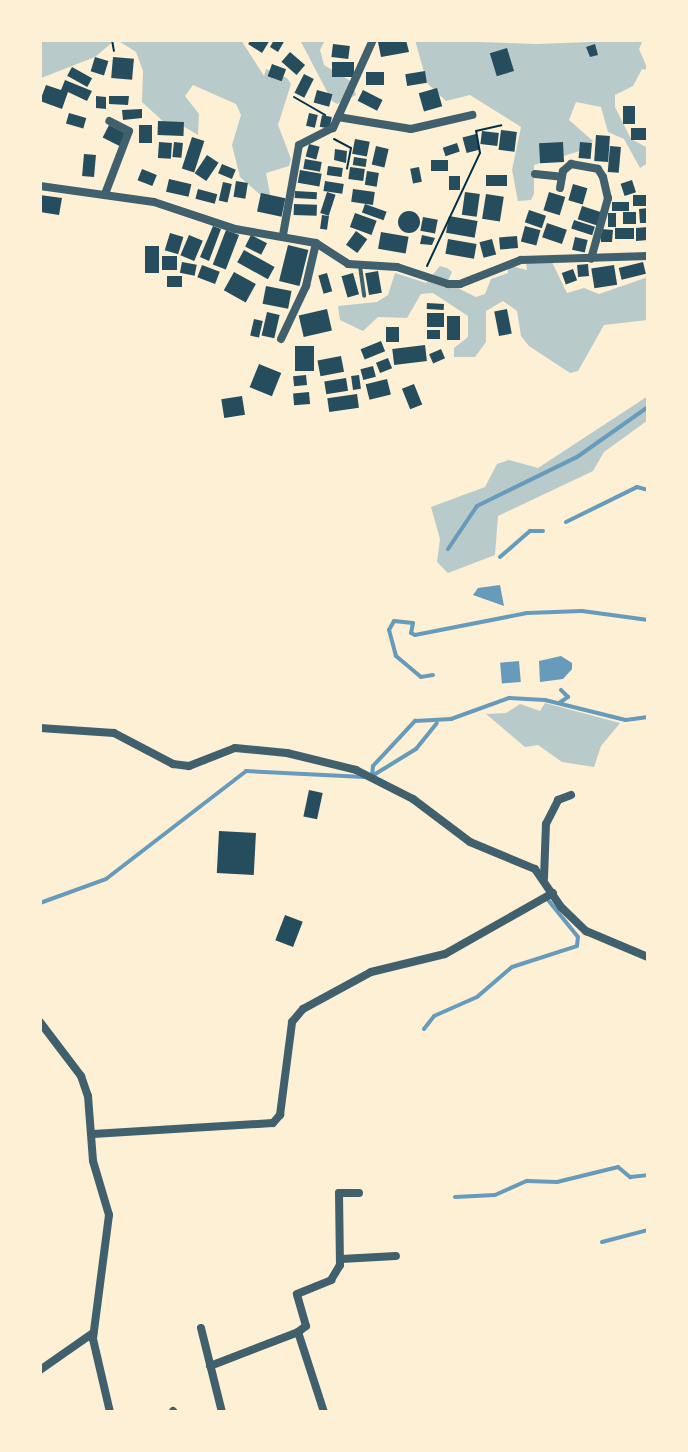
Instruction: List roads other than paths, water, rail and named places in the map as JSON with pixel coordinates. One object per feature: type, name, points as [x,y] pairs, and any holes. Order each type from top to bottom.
[{"type":"street","points":[[283,235],[299,145],[329,131],[373,40]]},
{"type":"street","points":[[338,117],[411,129],[472,115]]},
{"type":"street","points":[[105,194],[129,131],[109,121]]},
{"type":"street","points":[[560,188],[562,177],[571,164],[598,169],[603,177],[608,198],[591,259]]},
{"type":"street","points":[[535,174],[562,177]]},
{"type":"street","points":[[40,186],[154,202],[235,229],[316,243],[339,261],[421,274],[460,284],[521,260],[648,256]]},
{"type":"street","points":[[281,339],[306,286],[316,243]]},
{"type":"street","points":[[40,728],[114,733],[173,764],[189,766],[235,748],[287,753],[356,770],[387,784],[447,827],[544,879],[586,931],[648,957]]},
{"type":"street","points":[[544,879],[546,824],[558,800],[571,795]]},
{"type":"street","points":[[93,1134],[273,1123],[280,1115],[289,1030],[303,1009],[371,972],[445,954],[553,893]]},
{"type":"street","points":[[40,1022],[81,1076],[93,1134],[93,1161],[109,1215],[93,1333],[110,1412]]},
{"type":"street","points":[[210,1366],[298,1332],[306,1326],[297,1294],[331,1280],[341,1259],[339,1193],[359,1193]]},
{"type":"street","points":[[341,1259],[396,1256]]},
{"type":"street","points":[[201,1328],[222,1412]]},
{"type":"street","points":[[298,1332],[324,1412]]},
{"type":"street","points":[[40,1370],[93,1333]]},
{"type":"lane","points":[[360,266],[364,296]]},
{"type":"water","points":[[500,585],[504,606],[473,595],[478,588]]},
{"type":"water","points":[[561,656],[572,663],[572,669],[563,679],[540,682],[539,661]]},
{"type":"water","points":[[519,661],[521,682],[502,684],[500,663]]},
{"type":"waterway","points":[[448,549],[477,506],[577,457],[648,407]]},
{"type":"waterway","points":[[566,522],[637,487],[648,490]]},
{"type":"waterway","points":[[500,557],[530,531],[543,531]]},
{"type":"waterway","points":[[433,675],[421,677],[396,656],[389,630],[394,621],[413,623],[411,633],[415,635],[527,613],[582,611],[648,620]]},
{"type":"waterway","points":[[559,703],[568,697],[561,690]]},
{"type":"waterway","points":[[372,777],[373,766],[415,721],[451,719],[509,698],[545,700],[626,720],[648,717]]},
{"type":"waterway","points":[[372,776],[416,749],[437,723]]},
{"type":"waterway","points":[[40,903],[106,879],[246,771],[364,777]]},
{"type":"waterway","points":[[424,1029],[434,1016],[477,997],[512,967],[577,946],[578,937],[548,900]]},
{"type":"waterway","points":[[455,1197],[495,1195],[527,1181],[557,1182],[618,1167],[630,1177],[648,1175]]},
{"type":"waterway","points":[[602,1242],[648,1230]]}]
